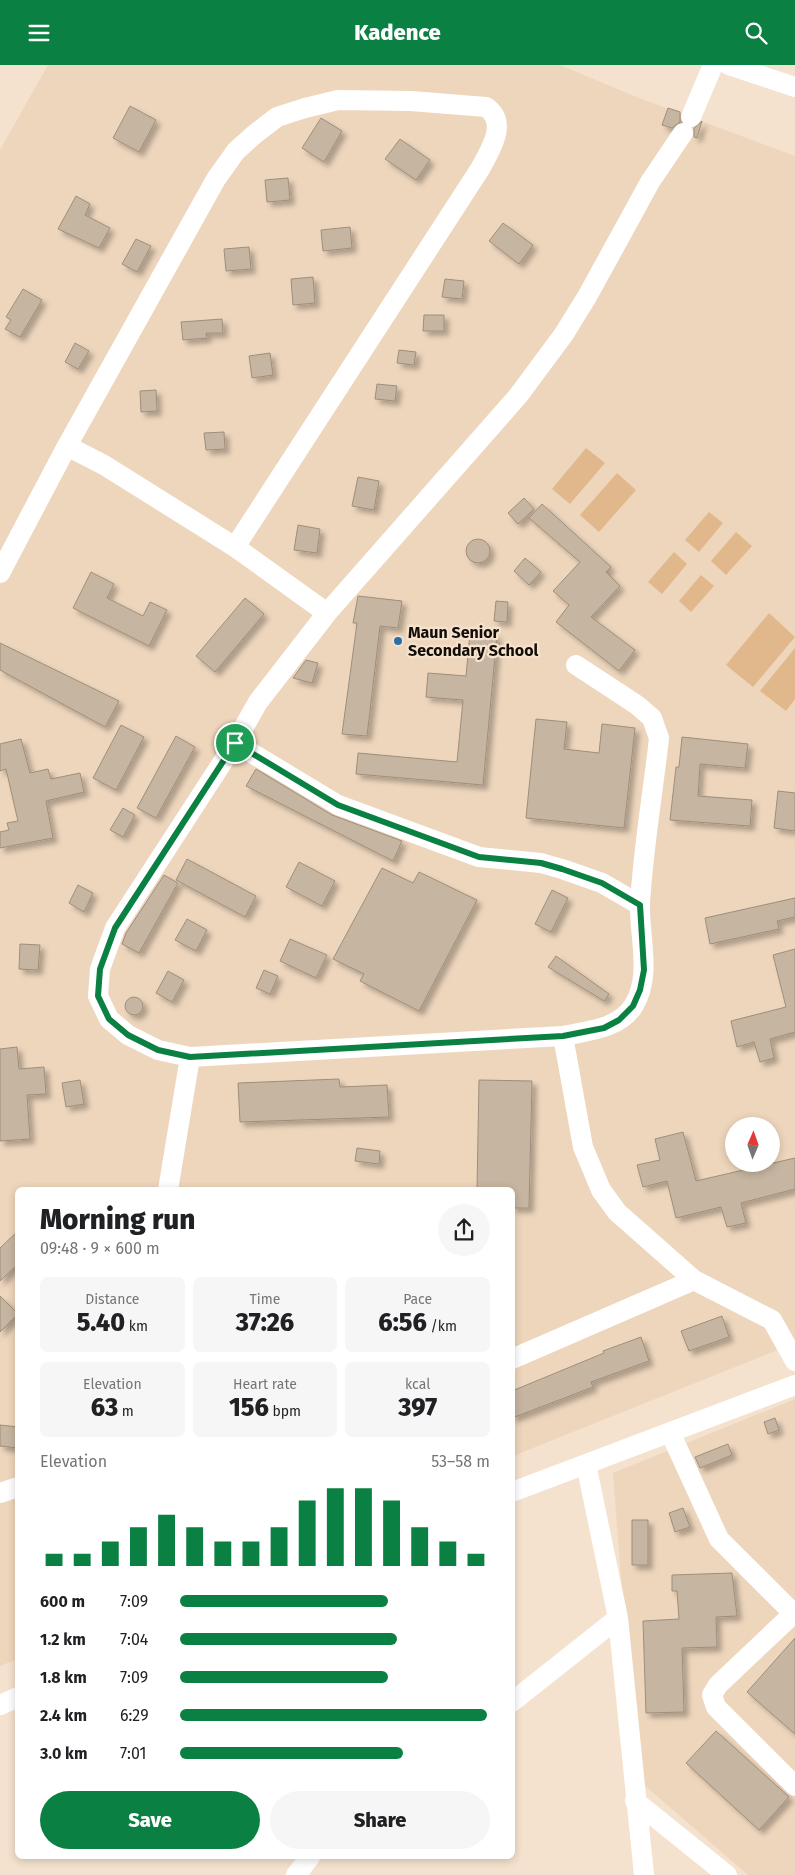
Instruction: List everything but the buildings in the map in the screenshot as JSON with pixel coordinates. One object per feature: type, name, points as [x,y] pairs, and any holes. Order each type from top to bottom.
[{"type":"street","points":[[576,665],[652,718],[659,738],[640,905],[644,970],[640,990],[633,1006],[619,1020],[604,1028],[563,1036],[190,1057],[158,1050],[128,1035],[109,1019],[98,996],[100,969],[115,928],[235,743],[258,701],[327,613],[506,410],[564,334],[597,280],[650,182],[687,125],[713,65]]},
{"type":"street","points":[[728,65],[792,80]]},
{"type":"street","points":[[0,573],[67,446],[216,179],[236,151],[277,117],[338,100],[411,101],[486,107],[496,118],[498,129],[480,169],[235,547]]},
{"type":"street","points":[[67,446],[104,465],[235,547],[327,613]]},
{"type":"street","points":[[235,743],[338,805],[479,857],[534,862],[562,869],[602,883],[640,905]]},
{"type":"street","points":[[563,1036],[583,1147],[601,1190],[617,1212],[694,1279],[772,1320],[795,1361]]},
{"type":"street","points":[[168,1187],[190,1057]]},
{"type":"street","points":[[515,1358],[694,1279]]},
{"type":"street","points":[[515,1491],[795,1385]]},
{"type":"street","points":[[670,1432],[719,1539],[794,1614],[718,1685],[712,1695],[716,1707],[795,1786]]},
{"type":"street","points":[[586,1464],[618,1618],[635,1801],[644,1875]]},
{"type":"street","points":[[0,1493],[15,1488]]},
{"type":"street","points":[[515,1699],[618,1618]]},
{"type":"street","points":[[0,1705],[15,1698]]},
{"type":"street","points":[[635,1801],[727,1875]]},
{"type":"street","points":[[296,1875],[308,1859]]},
{"type":"shaded area","name":"Maun Senior Secondary School","points":[[48,65],[560,65],[634,96],[795,156],[795,1343],[515,1455],[515,1187],[15,1187],[15,1660],[0,1666],[0,150]]},
{"type":"shaded area","points":[[586,448],[605,463],[570,504],[552,489]]},
{"type":"shaded area","points":[[617,473],[636,490],[599,532],[580,515]]},
{"type":"shaded area","points":[[709,512],[723,523],[699,552],[685,540]]},
{"type":"shaded area","points":[[736,532],[752,546],[726,575],[711,561]]},
{"type":"shaded area","points":[[674,552],[687,564],[662,594],[648,582]]},
{"type":"shaded area","points":[[701,575],[714,586],[691,612],[679,601]]},
{"type":"shaded area","points":[[769,613],[795,637],[753,687],[726,665]]},
{"type":"shaded area","points":[[795,648],[795,699],[786,711],[760,691]]},
{"type":"shaded area","points":[[795,1399],[795,1875],[748,1875],[636,1778],[613,1473]]},
{"type":"place","name":"Maun Senior Secondary School","points":[[398,641]]},
{"type":"route","points":[[235,743],[338,805],[479,857],[541,863],[562,869],[602,883],[640,905],[644,970],[640,990],[633,1006],[619,1020],[604,1028],[563,1036],[379,1047],[190,1057],[158,1050],[128,1035],[109,1019],[98,996],[100,969],[115,928],[235,743]]}]
